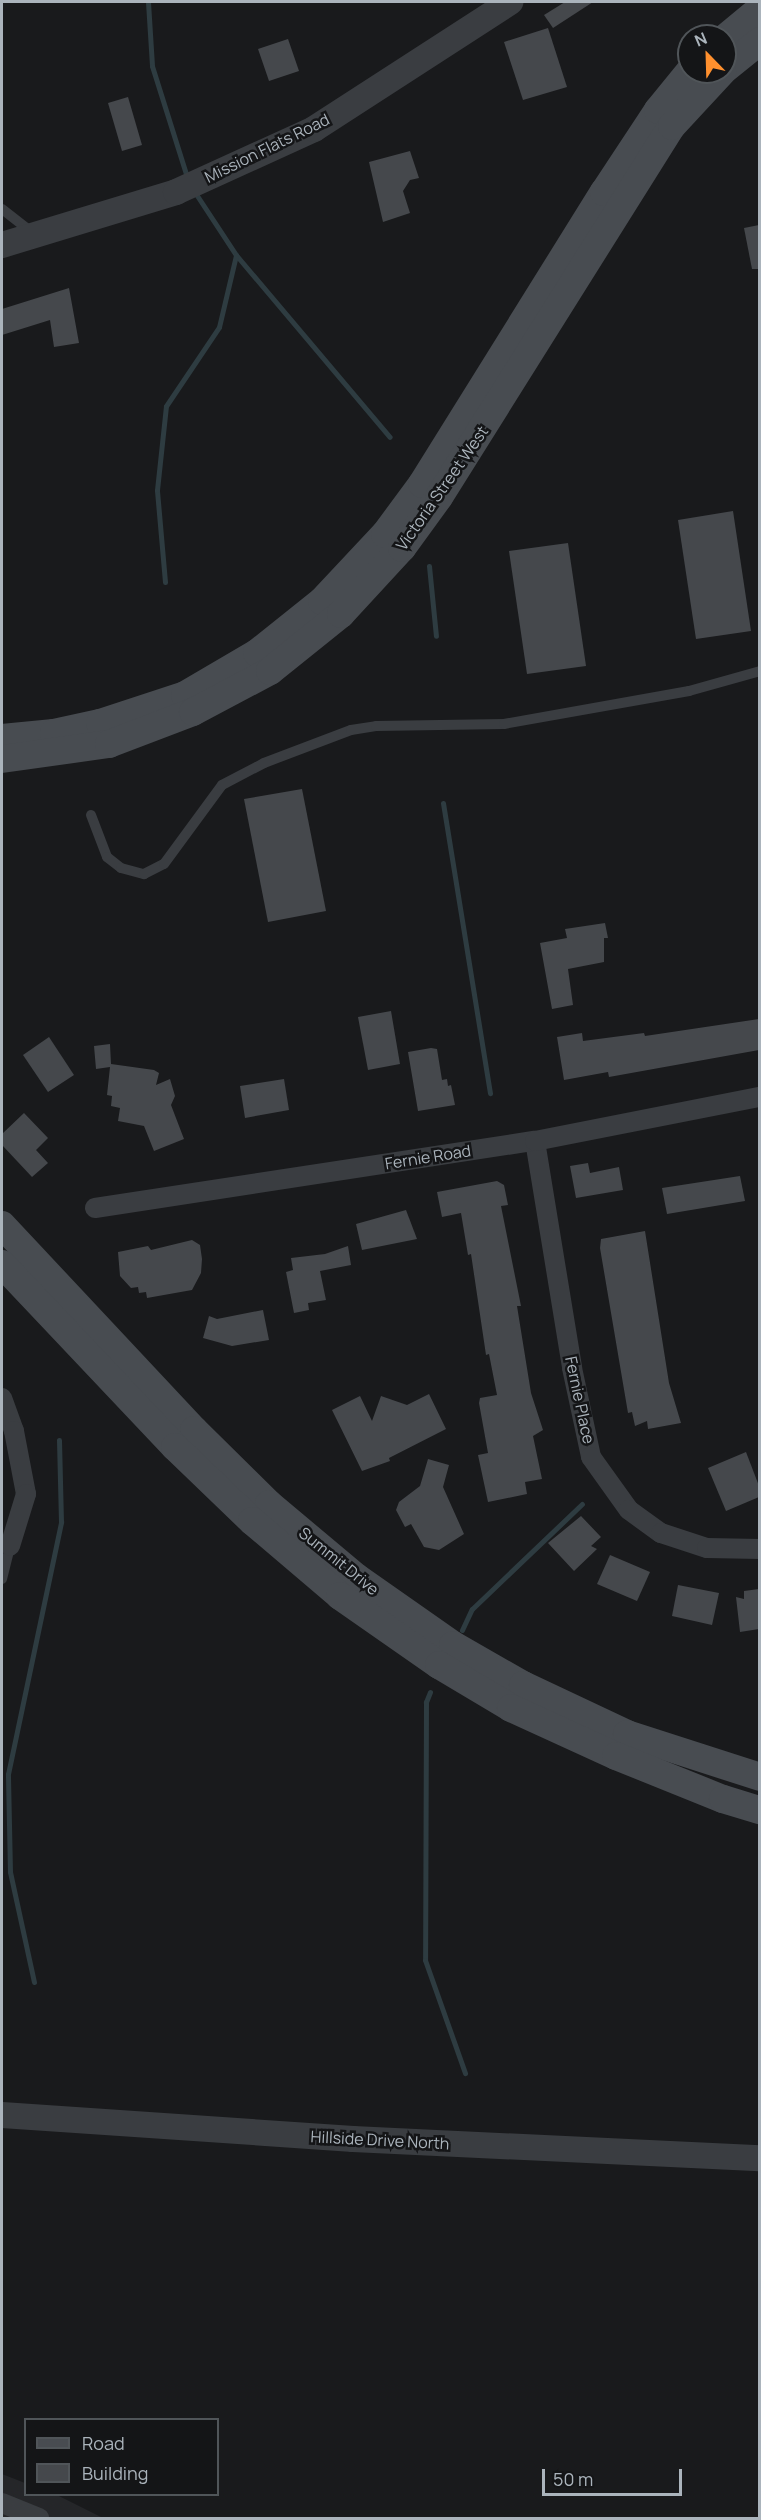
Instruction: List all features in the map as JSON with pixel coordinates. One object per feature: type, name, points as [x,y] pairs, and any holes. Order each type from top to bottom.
[{"type":"main road","points":[[737,28],[759,9]]},
{"type":"main road","name":"Victoria Street West","points":[[737,59],[759,41]]},
{"type":"main road","name":"Victoria Street West","points":[[2,738],[54,733],[100,723],[185,694],[257,653],[322,601],[385,534],[422,484],[604,192],[657,110],[679,84]]},
{"type":"main road","name":"Victoria Street West","points":[[2,759],[109,744],[193,712],[270,671],[341,614],[402,548],[439,497],[672,126],[711,84]]},
{"type":"main road","name":"Summit Drive","points":[[2,1225],[194,1430],[269,1504],[356,1577],[453,1645],[523,1685],[627,1734],[759,1777]]},
{"type":"main road","name":"Summit Drive","points":[[2,1264],[176,1448],[252,1521],[340,1596],[438,1665],[511,1707],[616,1756],[723,1799],[759,1810]]},
{"type":"street","name":"Mission Flats Road","points":[[2,245],[176,192],[314,129],[510,2]]},
{"type":"street","name":"Fernie Road","points":[[95,1208],[535,1141],[759,1097]]},
{"type":"street","name":"Fernie Place","points":[[535,1141],[572,1368],[591,1457],[629,1510],[661,1533],[707,1548],[759,1549]]},
{"type":"street","points":[[2,1400],[14,1431],[26,1494],[10,1546]]},
{"type":"street","name":"Hillside Drive North","points":[[2,2115],[352,2139],[759,2158]]},
{"type":"street","points":[[2,2503],[39,2518]]},
{"type":"lane","points":[[2,209],[36,235]]},
{"type":"lane","points":[[92,815],[107,857],[121,868],[144,874],[164,864],[222,785],[264,763],[351,730],[376,726],[459,728],[504,724],[689,691],[759,671]]},
{"type":"lane","points":[[2,1579],[10,1546]]},
{"type":"shaded area","points":[[2,2474],[24,2483],[24,2496],[59,2496],[103,2518],[2,2518]]},
{"type":"building","points":[[565,2],[593,2],[553,28],[544,15]]},
{"type":"building","points":[[548,28],[567,87],[523,100],[504,42]]},
{"type":"building","points":[[288,39],[299,71],[269,81],[258,49]]},
{"type":"building","points":[[128,97],[142,145],[122,151],[108,103]]},
{"type":"building","points":[[410,151],[419,178],[410,180],[403,191],[410,213],[383,222],[369,162]]},
{"type":"building","points":[[759,225],[759,269],[752,269],[744,228]]},
{"type":"building","points":[[69,288],[79,343],[54,347],[50,320],[2,335],[2,309]]},
{"type":"building","points":[[733,511],[751,631],[696,639],[678,520]]},
{"type":"building","points":[[568,543],[586,666],[527,674],[509,551]]},
{"type":"building","points":[[302,789],[326,911],[268,922],[244,799]]},
{"type":"building","points":[[605,923],[608,938],[604,938],[604,962],[568,969],[573,1005],[552,1009],[540,943],[567,938],[565,929]]},
{"type":"building","points":[[391,1011],[400,1064],[368,1070],[358,1017]]},
{"type":"building","points":[[759,1019],[759,1050],[609,1077],[608,1072],[564,1080],[557,1037],[582,1033],[583,1041],[644,1033],[645,1036]]},
{"type":"building","points":[[49,1037],[74,1075],[48,1092],[23,1055]]},
{"type":"building","points":[[110,1044],[111,1064],[154,1070],[159,1073],[156,1085],[170,1079],[175,1096],[171,1105],[184,1139],[154,1151],[144,1126],[118,1121],[120,1108],[111,1106],[112,1096],[107,1095],[110,1067],[96,1069],[94,1046]]},
{"type":"building","points":[[437,1049],[442,1080],[447,1079],[448,1086],[451,1085],[455,1105],[418,1111],[408,1052]]},
{"type":"building","points":[[284,1079],[289,1110],[245,1118],[240,1086]]},
{"type":"building","points":[[24,1113],[48,1138],[36,1150],[48,1163],[32,1177],[2,1145],[2,1134]]},
{"type":"building","points":[[588,1163],[590,1173],[619,1167],[623,1190],[576,1198],[570,1166]]},
{"type":"building","points":[[740,1176],[745,1201],[667,1214],[662,1188]]},
{"type":"building","points":[[497,1181],[504,1185],[508,1205],[501,1206],[521,1306],[517,1306],[531,1393],[543,1430],[533,1436],[542,1479],[525,1482],[527,1494],[488,1502],[478,1455],[488,1453],[479,1403],[480,1398],[497,1395],[489,1354],[486,1355],[471,1254],[468,1255],[461,1213],[442,1217],[437,1192]]},
{"type":"building","points":[[406,1210],[417,1239],[362,1250],[356,1224]]},
{"type":"building","points":[[645,1231],[669,1383],[681,1423],[648,1429],[647,1421],[635,1426],[632,1412],[628,1413],[600,1248],[601,1239]]},
{"type":"building","points":[[192,1240],[200,1245],[202,1259],[201,1273],[192,1290],[147,1298],[146,1292],[139,1293],[138,1287],[131,1288],[120,1276],[118,1252],[148,1246],[151,1250]]},
{"type":"building","points":[[348,1246],[351,1265],[320,1271],[326,1300],[308,1303],[309,1310],[294,1313],[286,1272],[293,1270],[291,1258],[325,1254]]},
{"type":"building","points":[[263,1310],[269,1340],[232,1346],[203,1338],[209,1316],[217,1319]]},
{"type":"building","points":[[429,1394],[446,1429],[389,1458],[390,1461],[362,1471],[332,1410],[360,1396],[372,1421],[381,1396],[407,1405]]},
{"type":"building","points":[[746,1452],[759,1486],[759,1497],[726,1511],[708,1468]]},
{"type":"building","points":[[428,1459],[449,1465],[443,1487],[464,1534],[439,1550],[424,1547],[411,1524],[405,1527],[396,1510],[399,1502],[420,1486]]},
{"type":"building","points":[[581,1516],[601,1537],[591,1546],[597,1549],[574,1571],[548,1543]]},
{"type":"building","points":[[610,1555],[650,1572],[637,1601],[597,1584]]},
{"type":"building","points":[[678,1585],[719,1593],[712,1625],[672,1616]]},
{"type":"building","points":[[759,1589],[759,1629],[740,1632],[736,1597],[744,1599],[744,1591]]},
{"type":"waterway","points":[[148,2],[152,66],[188,180]]},
{"type":"waterway","points":[[194,191],[236,255],[390,437]]},
{"type":"waterway","points":[[165,582],[157,490],[166,406],[219,327],[236,255]]},
{"type":"waterway","points":[[429,566],[436,636]]},
{"type":"waterway","points":[[443,803],[490,1093]]},
{"type":"waterway","points":[[34,1982],[10,1872],[8,1774],[61,1522],[59,1440]]},
{"type":"waterway","points":[[462,1630],[472,1609],[582,1504]]},
{"type":"waterway","points":[[430,1692],[426,1702],[425,1960],[465,2073]]}]
